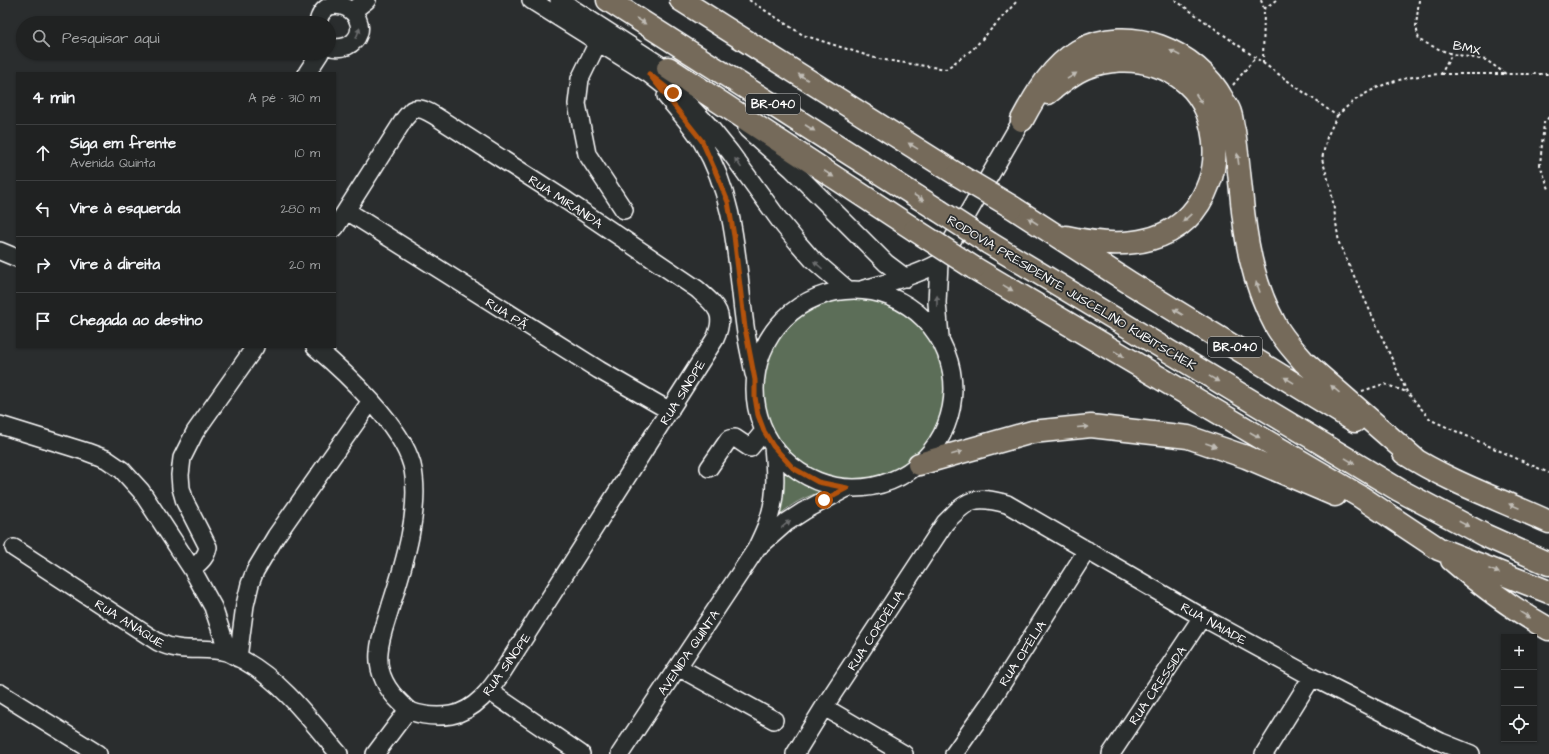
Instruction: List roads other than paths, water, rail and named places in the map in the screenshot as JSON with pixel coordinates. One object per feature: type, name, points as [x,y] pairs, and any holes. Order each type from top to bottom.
[{"type":"highway","name":"RODOVIA PRESIDENTE JUSCELINO KUBITSCHEK","points":[[608,0],[989,243],[1400,490],[1484,535],[1549,564]]},
{"type":"highway","name":"BR-040","points":[[681,0],[958,175],[1325,402],[1417,461],[1466,485],[1549,522]]},
{"type":"highway","points":[[1022,120],[1043,84],[1065,60],[1078,51],[1102,41],[1143,41],[1176,54],[1204,73],[1218,89],[1230,113],[1239,166],[1244,225],[1253,273],[1258,288],[1275,325],[1288,344],[1304,362],[1417,461]]},
{"type":"highway","points":[[1022,120],[1045,96],[1084,68],[1100,63],[1118,60],[1137,60],[1163,67],[1180,78],[1199,97],[1211,125],[1214,152],[1212,177],[1199,205],[1189,219],[1162,235],[1142,241],[1122,244],[1101,243],[1054,234]]},
{"type":"highway","points":[[658,71],[974,268],[1361,497],[1439,548],[1476,580],[1525,616],[1549,629]]},
{"type":"highway","points":[[919,464],[1032,432],[1060,429],[1091,426],[1188,437],[1254,460],[1386,518],[1421,536]]},
{"type":"highway","points":[[1439,548],[1549,592]]},
{"type":"street","points":[[531,0],[598,42],[658,71],[710,126],[780,221],[812,259],[854,290],[870,291],[891,297],[911,307],[927,321],[940,339],[950,364],[953,392],[949,418],[937,443],[919,464],[897,478],[873,487],[847,488],[818,482],[793,468],[773,446],[764,431],[758,415],[755,397],[755,380],[745,328],[734,236],[728,202],[702,141],[658,71]]},
{"type":"street","points":[[559,0],[658,71],[742,125],[792,169],[880,257],[906,278]]},
{"type":"street","points":[[320,16],[325,9],[338,3],[353,3],[358,15],[360,28],[355,40],[344,47],[336,48]]},
{"type":"street","points":[[598,42],[580,79],[577,104],[587,154],[624,210]]},
{"type":"street","points":[[308,72],[315,60]]},
{"type":"street","name":"RUA MIRANDA","points":[[347,211],[405,118],[412,110],[427,112],[567,201],[697,289],[719,312]]},
{"type":"street","points":[[940,339],[937,303],[939,263],[1022,120]]},
{"type":"street","points":[[336,227],[347,211]]},
{"type":"street","name":"RUA PÃ","points":[[347,211],[572,353],[670,410]]},
{"type":"street","points":[[0,251],[16,258]]},
{"type":"street","points":[[755,380],[762,353],[776,328],[796,309],[821,296],[906,278],[923,272],[939,263]]},
{"type":"street","name":"RUA SINOPE","points":[[316,348],[346,374],[371,401],[389,423],[408,454],[412,466],[414,481],[414,509],[405,561],[381,639],[379,653],[382,674],[386,685],[394,696],[408,710],[421,715],[442,717],[458,714],[478,702],[489,691],[503,671],[715,338],[721,320],[719,312]]},
{"type":"street","points":[[192,569],[203,560],[207,554],[208,547],[185,502],[181,488],[180,475],[182,458],[195,432],[254,348]]},
{"type":"street","points":[[233,655],[250,584],[255,571],[276,536],[371,401]]},
{"type":"street","points":[[0,425],[87,452],[106,460],[122,470],[141,491],[192,569],[213,607],[233,655]]},
{"type":"street","points":[[709,468],[729,438],[735,438],[750,448],[764,431]]},
{"type":"street","name":"AVENIDA QUINTA","points":[[620,754],[756,549],[770,514],[773,499],[775,481],[773,446]]},
{"type":"street","name":"AVENIDA QUINTA","points":[[756,549],[787,522],[847,488]]},
{"type":"street","name":"RUA NAIADE","points":[[959,508],[974,499],[990,500],[1007,504],[1202,617],[1312,677],[1444,748],[1471,754]]},
{"type":"street","name":"RUA CORDÉLIA","points":[[795,754],[824,707],[945,523],[959,508]]},
{"type":"street","name":"RUA ANAQUE","points":[[14,548],[158,642],[168,647],[179,649],[209,650],[233,655],[275,681],[338,754]]},
{"type":"street","name":"RUA OFÉLIA","points":[[954,754],[997,691],[1087,550]]},
{"type":"street","name":"RUA CRESSIDA","points":[[1111,754],[1202,617]]},
{"type":"street","points":[[678,667],[774,720]]},
{"type":"street","points":[[1264,754],[1312,677]]},
{"type":"street","points":[[489,691],[581,754]]},
{"type":"street","points":[[0,693],[98,754]]},
{"type":"street","points":[[824,707],[904,754]]},
{"type":"street","points":[[375,754],[408,710]]}]
